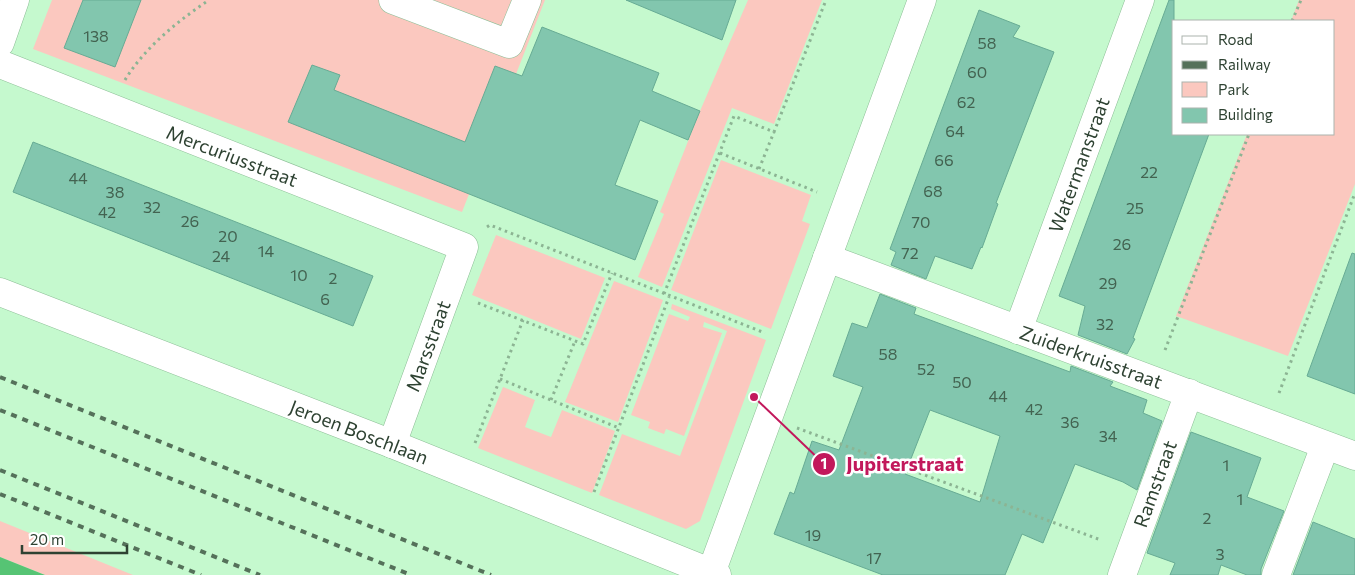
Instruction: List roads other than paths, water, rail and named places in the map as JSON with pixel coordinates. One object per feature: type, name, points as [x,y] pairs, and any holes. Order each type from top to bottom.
[{"type":"street","points":[[0,44],[15,0]]},
{"type":"street","points":[[393,0],[509,44],[527,0]]},
{"type":"street","points":[[714,574],[768,418],[922,0]]},
{"type":"street","name":"Watermanstraat","points":[[1018,330],[1140,0]]},
{"type":"street","name":"Mercuriusstraat","points":[[0,64],[464,247]]},
{"type":"street","name":"Marsstraat","points":[[392,444],[464,247]]},
{"type":"street","name":"Zuiderkruisstraat","points":[[827,258],[1355,456]]},
{"type":"street","name":"Jeroen Boschlaan","points":[[0,292],[392,444],[714,574]]},
{"type":"street","name":"Ramstraat","points":[[1126,563],[1189,393]]},
{"type":"street","points":[[1276,575],[1325,446]]},
{"type":"railway","points":[[0,377],[491,575]]},
{"type":"railway","points":[[0,410],[411,575]]},
{"type":"railway","points":[[0,470],[260,575]]},
{"type":"railway","points":[[0,494],[201,575]]},
{"type":"place","name":"Jupiterstraat","points":[[754,397]]}]
